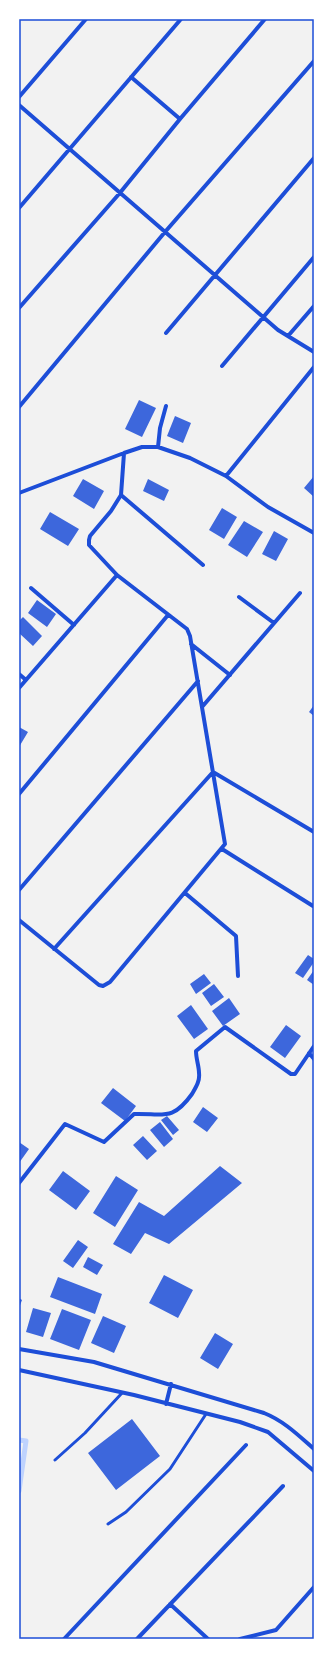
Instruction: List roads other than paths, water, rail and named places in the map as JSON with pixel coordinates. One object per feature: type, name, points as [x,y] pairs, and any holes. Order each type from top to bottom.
[{"type":"street","points":[[19,97],[86,19]]},
{"type":"street","points":[[19,208],[181,19]]},
{"type":"street","points":[[19,308],[119,194],[180,119],[265,19]]},
{"type":"street","points":[[19,407],[165,232],[314,62]]},
{"type":"street","points":[[131,77],[180,119]]},
{"type":"street","points":[[19,105],[119,194],[278,330],[314,352]]},
{"type":"street","points":[[166,333],[214,274],[314,158]]},
{"type":"street","points":[[222,366],[314,257]]},
{"type":"street","points":[[288,336],[314,306]]},
{"type":"street","points":[[226,476],[314,367]]},
{"type":"street","points":[[158,447],[160,428],[166,406]]},
{"type":"street","points":[[19,493],[124,453],[142,448],[158,447],[190,458],[226,476],[268,507],[314,533]]},
{"type":"street","points":[[19,920],[99,985],[106,984],[222,849],[226,841],[188,629],[117,576],[92,550],[88,540],[121,494],[124,453]]},
{"type":"street","points":[[121,494],[203,565]]},
{"type":"street","points":[[19,688],[117,576]]},
{"type":"street","points":[[31,588],[74,625]]},
{"type":"street","points":[[202,707],[300,593]]},
{"type":"street","points":[[239,597],[274,623]]},
{"type":"street","points":[[19,794],[168,614]]},
{"type":"street","points":[[191,643],[230,675]]},
{"type":"street","points":[[19,674],[26,680]]},
{"type":"street","points":[[19,890],[198,681]]},
{"type":"street","points":[[213,772],[314,832]]},
{"type":"street","points":[[54,949],[213,772]]},
{"type":"street","points":[[222,849],[314,906]]},
{"type":"street","points":[[185,893],[236,936],[238,976]]},
{"type":"street","points":[[19,1183],[65,1124],[104,1142],[134,1114],[167,1115],[179,1109],[190,1096],[198,1081],[200,1074],[196,1052],[224,1028],[228,1028],[291,1074],[295,1074],[314,1046]]},
{"type":"street","points":[[309,1053],[314,1059]]},
{"type":"street","points":[[19,1349],[94,1362],[171,1384],[276,1418],[314,1449]]},
{"type":"street","points":[[19,1370],[122,1393],[240,1422],[268,1432],[314,1471]]},
{"type":"street","points":[[166,1404],[171,1384]]},
{"type":"street","points":[[64,1639],[246,1445]]},
{"type":"street","points":[[137,1639],[283,1486]]},
{"type":"street","points":[[240,1639],[276,1630],[314,1587]]},
{"type":"street","points":[[170,1604],[208,1639]]},
{"type":"lane","points":[[55,1460],[85,1433],[122,1393]]},
{"type":"lane","points":[[108,1524],[126,1512],[170,1469],[206,1414]]},
{"type":"waterway","points":[[19,1440],[26,1441],[19,1491]]}]
